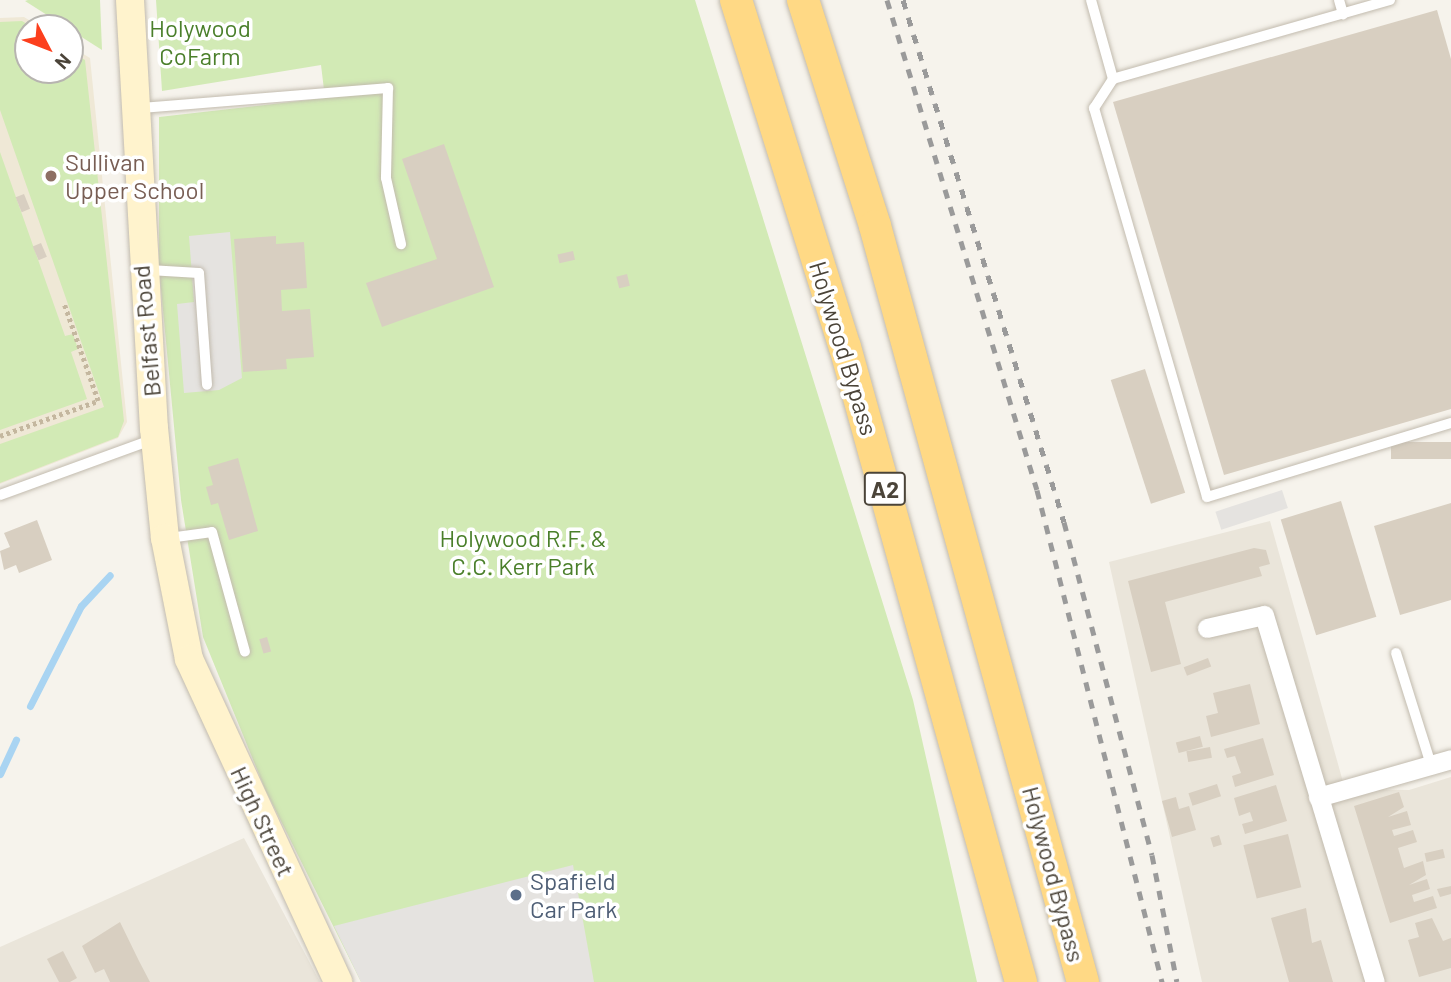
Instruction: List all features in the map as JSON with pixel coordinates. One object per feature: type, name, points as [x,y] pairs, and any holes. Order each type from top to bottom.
[{"type":"highway","name":"Holywood Bypass","points":[[736,0],[845,347],[1021,982]]},
{"type":"highway","name":"Holywood Bypass","points":[[803,0],[875,226],[1083,982]]},
{"type":"main road","name":"Belfast Road","points":[[130,0],[132,108],[141,271],[155,438],[165,538],[189,659]]},
{"type":"main road","name":"High Street","points":[[189,659],[338,982]]},
{"type":"street","points":[[1207,628],[1264,615],[1375,982]]},
{"type":"street","points":[[1318,797],[1451,759]]},
{"type":"lane","points":[[1091,0],[1113,79]]},
{"type":"lane","points":[[1339,0],[1343,14]]},
{"type":"lane","points":[[1390,0],[1113,79],[1094,107],[1207,497],[1451,423]]},
{"type":"lane","points":[[132,108],[388,88],[386,178],[401,244]]},
{"type":"lane","points":[[141,271],[199,274],[207,385]]},
{"type":"lane","points":[[0,495],[155,438]]},
{"type":"lane","points":[[165,538],[212,532],[245,652]]},
{"type":"lane","points":[[1396,653],[1431,765]]},
{"type":"path","points":[[0,436],[98,401],[64,304]]},
{"type":"shaded area","name":"Sullivan Upper School","points":[[14,17],[14,84],[84,84],[84,54],[90,58],[127,422],[118,438],[0,484],[0,18]]},
{"type":"shaded area","points":[[230,232],[242,378],[219,390],[184,393],[177,304],[194,302],[189,236]]},
{"type":"shaded area","points":[[1282,490],[1288,508],[1221,530],[1215,512]]},
{"type":"shaded area","points":[[1270,521],[1345,789],[1409,790],[1451,777],[1451,982],[1202,982],[1109,562]]},
{"type":"shaded area","points":[[244,838],[320,982],[0,982],[0,947]]},
{"type":"shaded area","name":"Spafield Car Park","points":[[573,865],[594,982],[361,982],[334,926]]},
{"type":"green space","points":[[100,0],[102,50],[84,39],[84,14],[45,14],[25,1]]},
{"type":"green space","name":"Holywood R.F. & C.C. Kerr Park","points":[[156,0],[695,0],[913,700],[977,982],[361,982],[265,789],[203,637],[181,500],[159,268],[159,117],[325,98],[321,65],[162,91]]},
{"type":"green space","points":[[14,21],[14,84],[84,84],[85,60],[124,421],[118,437],[0,483],[0,444],[104,407],[0,110],[0,22]]},
{"type":"green space","points":[[0,152],[65,336],[73,334],[78,349],[71,352],[87,399],[0,430]]},
{"type":"building","points":[[1437,10],[1451,59],[1451,409],[1224,475],[1113,102]]},
{"type":"building","points":[[444,144],[494,287],[382,327],[366,283],[437,259],[402,159]]},
{"type":"building","points":[[24,194],[30,209],[22,212],[16,197]]},
{"type":"building","points":[[276,236],[276,244],[304,242],[307,288],[281,290],[282,311],[310,309],[314,357],[286,359],[287,369],[243,372],[234,239]]},
{"type":"building","points":[[41,243],[47,257],[39,260],[33,247]]},
{"type":"building","points":[[573,251],[575,260],[559,263],[557,255]]},
{"type":"building","points":[[627,274],[630,286],[619,288],[616,277]]},
{"type":"building","points":[[1145,369],[1185,493],[1151,504],[1111,380]]},
{"type":"building","points":[[1391,442],[1451,442],[1451,459],[1391,459]]},
{"type":"building","points":[[238,458],[258,531],[229,540],[218,503],[211,505],[206,487],[213,485],[208,467]]},
{"type":"building","points":[[1341,501],[1376,617],[1316,635],[1281,519]]},
{"type":"building","points":[[1451,503],[1451,600],[1400,615],[1374,526]]},
{"type":"building","points":[[37,520],[52,560],[19,573],[16,565],[4,570],[0,551],[10,547],[4,533]]},
{"type":"building","points":[[1254,548],[1266,550],[1270,564],[1259,567],[1262,576],[1165,602],[1181,664],[1151,672],[1128,581]]},
{"type":"building","points":[[267,637],[271,651],[263,654],[259,639]]},
{"type":"building","points":[[1208,658],[1211,666],[1187,676],[1184,667]]},
{"type":"building","points":[[1250,684],[1260,724],[1211,737],[1206,716],[1218,713],[1213,693]]},
{"type":"building","points":[[1200,736],[1203,747],[1179,753],[1176,742]]},
{"type":"building","points":[[1263,738],[1274,775],[1235,787],[1232,776],[1241,773],[1235,756],[1227,758],[1224,749]]},
{"type":"building","points":[[1210,747],[1212,758],[1188,762],[1186,751]]},
{"type":"building","points":[[1217,784],[1221,796],[1192,806],[1188,793]]},
{"type":"building","points":[[1276,785],[1287,821],[1245,834],[1242,824],[1253,821],[1250,812],[1239,816],[1234,798]]},
{"type":"building","points":[[1399,792],[1404,807],[1388,817],[1407,811],[1411,825],[1392,830],[1394,836],[1413,830],[1417,842],[1398,848],[1404,868],[1423,861],[1426,875],[1409,885],[1427,879],[1430,889],[1412,895],[1414,902],[1433,896],[1437,908],[1390,923],[1354,806]]},
{"type":"building","points":[[1176,797],[1179,809],[1189,806],[1196,830],[1172,837],[1162,801]]},
{"type":"building","points":[[1288,834],[1301,887],[1257,898],[1243,845]]},
{"type":"building","points":[[1219,835],[1222,845],[1213,847],[1210,838]]},
{"type":"building","points":[[1443,849],[1445,858],[1427,862],[1424,853]]},
{"type":"building","points":[[1451,886],[1451,894],[1440,897],[1437,889]]},
{"type":"building","points":[[1306,908],[1312,943],[1321,940],[1333,982],[1289,982],[1271,918]]},
{"type":"building","points":[[1432,918],[1443,941],[1451,938],[1451,968],[1419,977],[1408,940],[1419,937],[1415,923]]},
{"type":"building","points":[[120,922],[150,982],[110,982],[104,969],[95,973],[82,946]]},
{"type":"building","points":[[63,951],[77,978],[70,982],[59,982],[47,959]]},
{"type":"waterway","points":[[30,706],[81,606],[110,575]]},
{"type":"waterway","points":[[0,774],[16,740]]},
{"type":"railway","points":[[887,0],[1037,490],[1162,982]]},
{"type":"railway","points":[[903,0],[1064,522],[1152,855],[1177,982]]},
{"type":"place","name":"Sullivan Upper School","points":[[51,176]]},
{"type":"place","name":"Spafield Car Park","points":[[516,895]]},
{"type":"park label","name":"Holywood CoFarm","points":[[200,42]]}]
